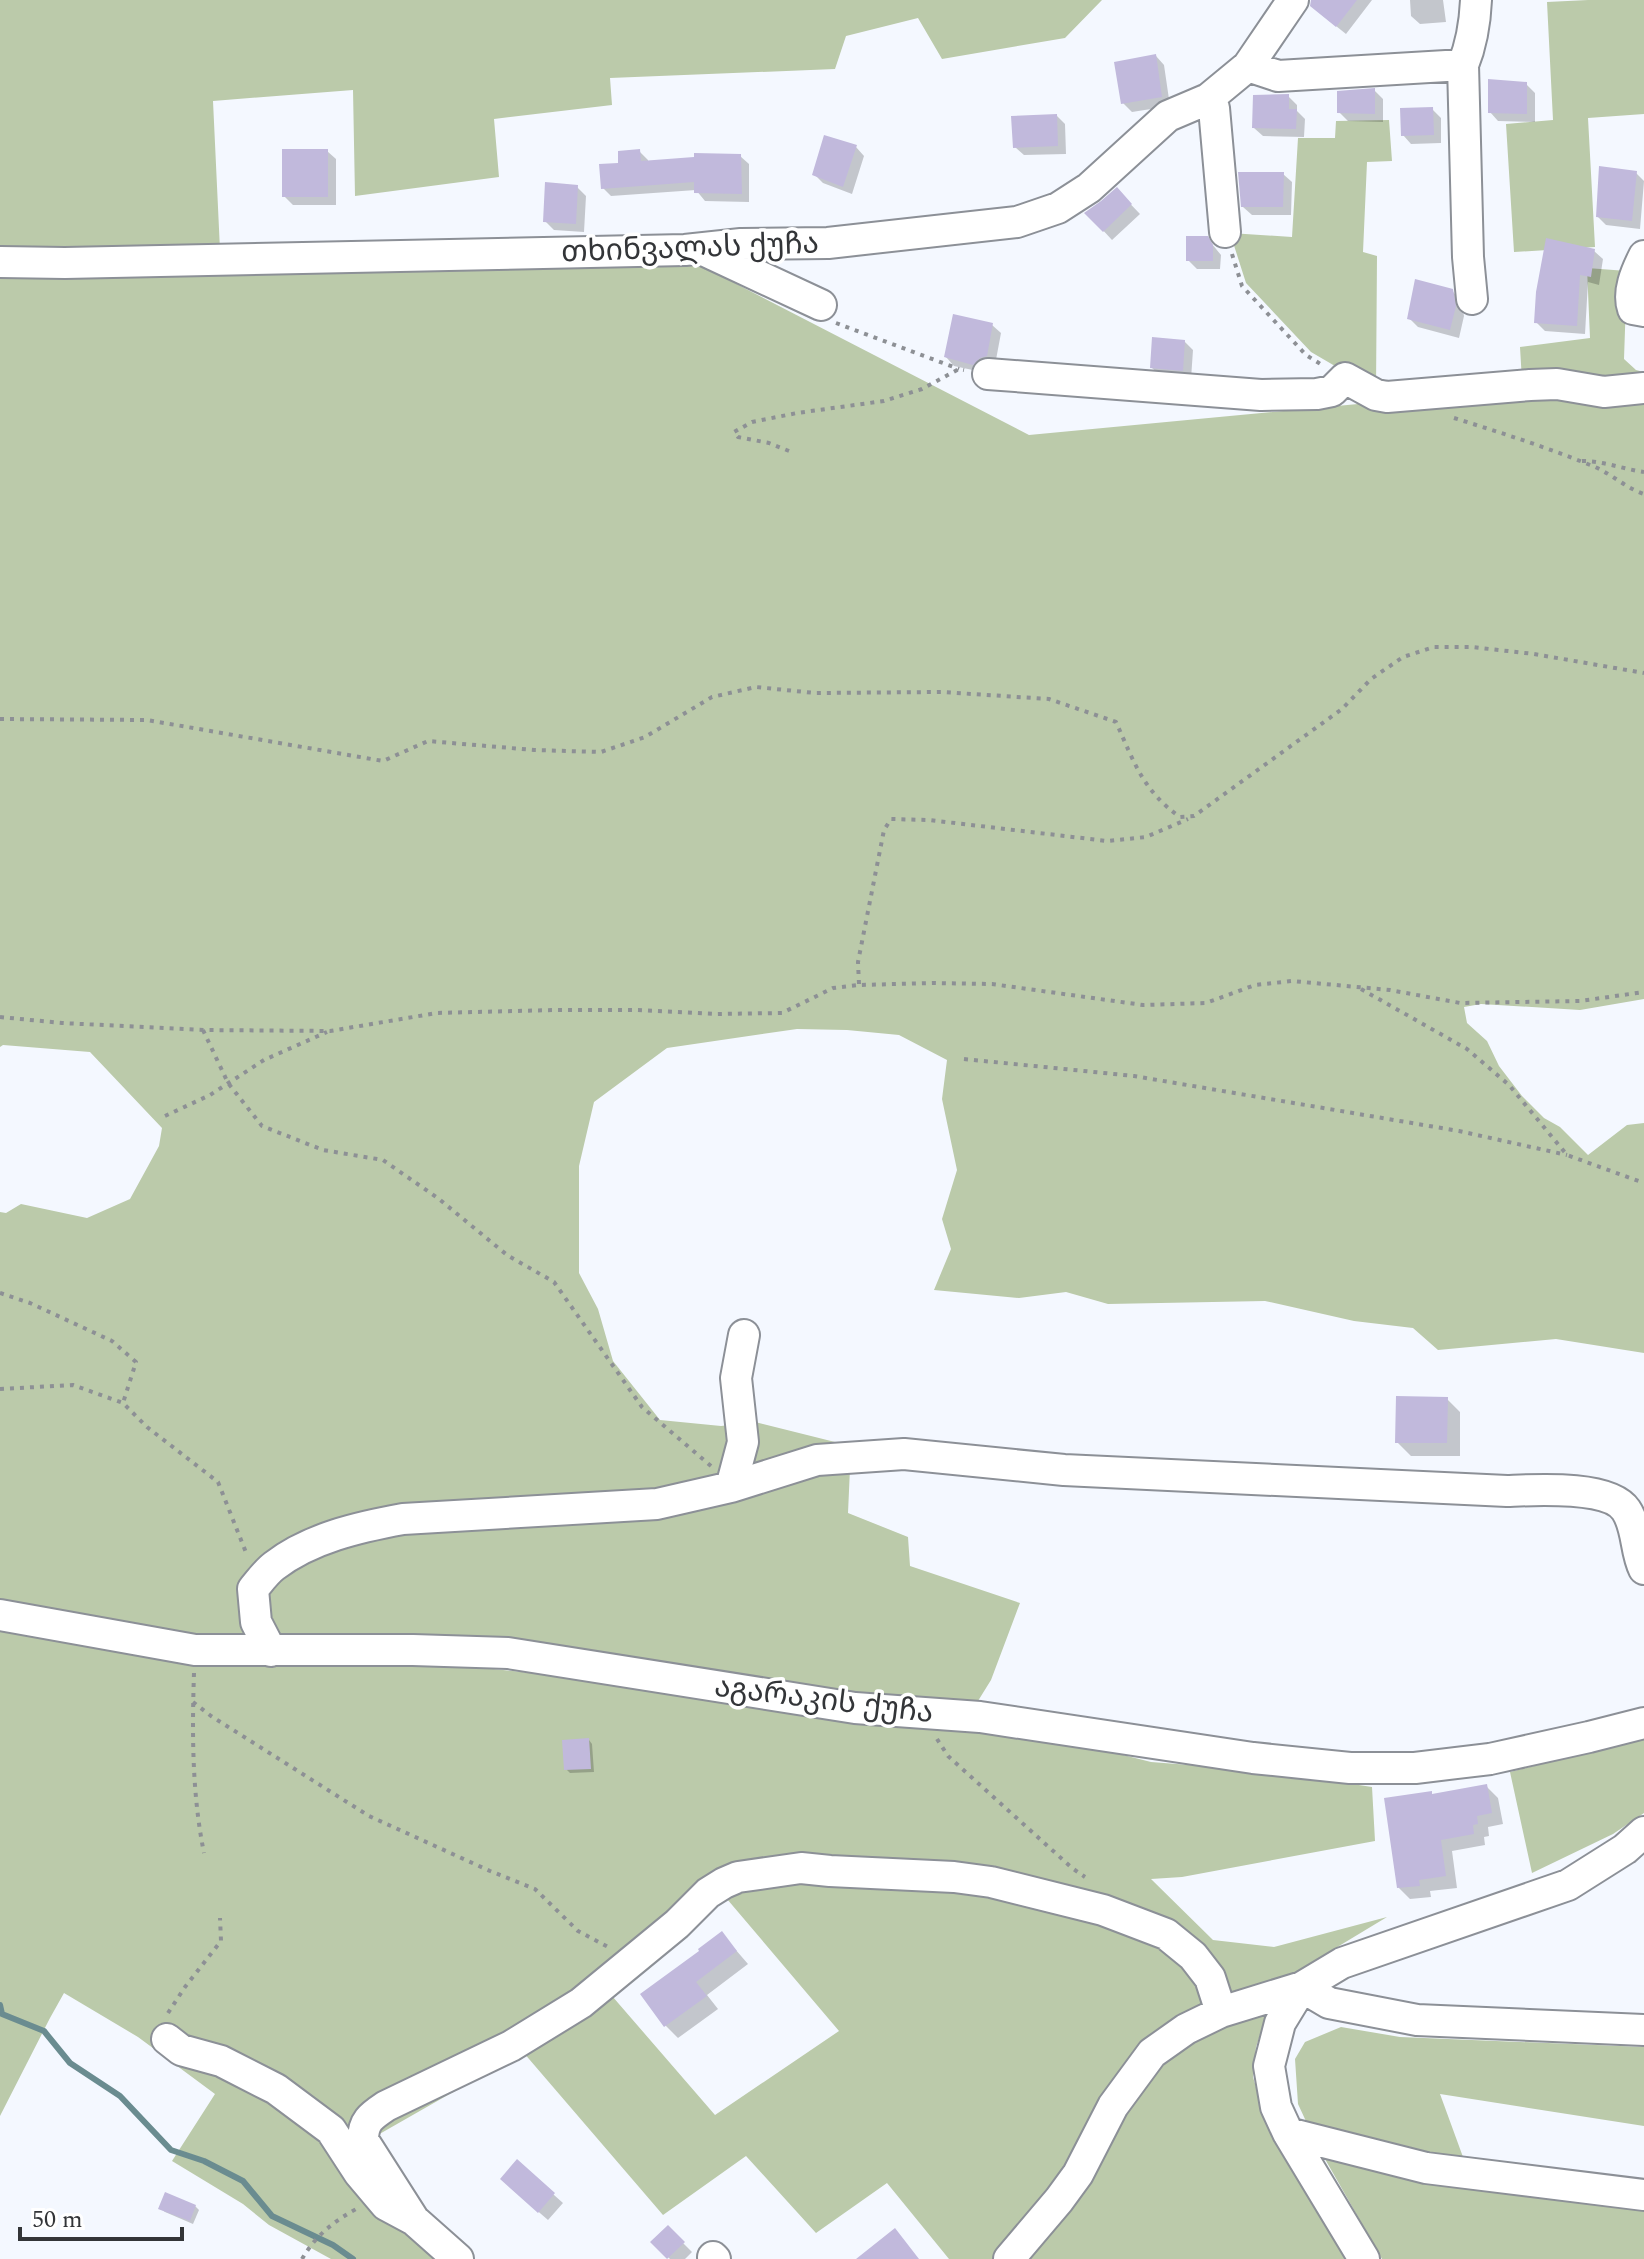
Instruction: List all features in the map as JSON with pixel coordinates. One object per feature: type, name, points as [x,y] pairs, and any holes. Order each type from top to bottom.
[{"type":"street","name":"თხინვალას ქუჩა","points":[[0,262],[701,249],[741,244],[828,243],[1017,222],[1058,208],[1089,188],[1168,116],[1208,99],[1248,66],[1293,0]]},
{"type":"street","points":[[1472,299],[1463,65],[1475,24],[1476,0]]},
{"type":"street","points":[[1248,66],[1278,76],[1463,65]]},
{"type":"street","points":[[1208,99],[1214,108],[1225,232]]},
{"type":"street","points":[[701,249],[821,305]]},
{"type":"street","points":[[1644,256],[1630,299],[1633,309],[1644,311]]},
{"type":"street","points":[[974,372],[1261,395],[1332,391],[1345,378],[1376,395],[1387,397],[1557,384],[1604,392],[1644,388]]},
{"type":"street","points":[[731,1487],[743,1442],[736,1378],[744,1335]]},
{"type":"street","points":[[271,1651],[256,1622],[253,1589],[272,1567],[306,1545],[374,1524],[403,1519],[657,1504],[731,1487],[817,1460],[904,1454],[1064,1470],[1491,1490],[1559,1489],[1609,1497],[1625,1508],[1636,1535],[1644,1569]]},
{"type":"street","name":"აგარაკის ქუჩა","points":[[0,1615],[195,1650],[508,1653],[855,1708],[980,1717],[1253,1758],[1350,1768],[1415,1768],[1490,1759],[1644,1723]]},
{"type":"street","points":[[1009,2259],[1078,2174],[1113,2106],[1152,2053],[1186,2029],[1221,2012],[1302,1987],[1342,1963],[1568,1885],[1625,1849],[1644,1832]]},
{"type":"street","points":[[414,2220],[363,2140],[363,2129],[369,2117],[511,2046],[581,2003],[677,1924],[708,1893],[738,1877],[801,1868],[954,1877],[991,1882],[1103,1910],[1166,1934],[1193,1956],[1210,1978],[1221,2012]]},
{"type":"street","points":[[1302,1987],[1329,2003],[1417,2020],[1644,2030]]},
{"type":"street","points":[[1302,1987],[1280,2023],[1269,2066],[1276,2107],[1288,2133],[1364,2259]]},
{"type":"street","points":[[167,2039],[181,2050],[221,2061],[276,2089],[331,2130],[359,2173],[386,2205],[414,2220],[458,2259]]},
{"type":"street","points":[[1288,2133],[1426,2168],[1644,2195]]},
{"type":"path","points":[[1225,232],[1242,286],[1306,355],[1345,378]]},
{"type":"path","points":[[821,305],[819,316],[974,372]]},
{"type":"path","points":[[789,451],[769,443],[738,437],[734,432],[752,422],[884,401],[974,372]]},
{"type":"path","points":[[1445,415],[1523,439],[1580,461],[1610,473],[1630,489],[1644,494]]},
{"type":"path","points":[[1580,461],[1597,461],[1644,472]]},
{"type":"path","points":[[859,985],[858,962],[884,830],[891,819],[929,820],[1107,841],[1146,837],[1194,816],[1342,709],[1371,679],[1403,657],[1434,647],[1472,647],[1644,673]]},
{"type":"path","points":[[0,719],[147,720],[383,761],[428,741],[601,752],[645,737],[712,697],[756,687],[815,693],[942,692],[1049,699],[1116,722],[1137,770],[1160,803],[1180,817],[1194,816]]},
{"type":"path","points":[[0,1017],[203,1030],[330,1031],[437,1013],[568,1010],[782,1013],[833,988],[859,985],[992,984],[1143,1005],[1206,1003],[1255,985],[1292,981],[1390,990],[1460,1003],[1580,1001],[1644,992]]},
{"type":"path","points":[[1359,988],[1467,1049],[1509,1085],[1567,1155]]},
{"type":"path","points":[[203,1030],[228,1083],[262,1126],[323,1150],[383,1160],[439,1199],[507,1255],[554,1282],[642,1407],[704,1459],[731,1487]]},
{"type":"path","points":[[165,1116],[210,1095],[264,1060],[330,1031]]},
{"type":"path","points":[[964,1059],[1134,1076],[1459,1131],[1567,1155],[1644,1183]]},
{"type":"path","points":[[0,1293],[30,1303],[112,1341],[136,1362],[123,1403]]},
{"type":"path","points":[[0,1389],[73,1385],[123,1403],[147,1427],[218,1482],[247,1550],[253,1589]]},
{"type":"path","points":[[195,1650],[196,1815],[204,1853]]},
{"type":"path","points":[[193,1702],[369,1816],[535,1889],[578,1931],[612,1949]]},
{"type":"path","points":[[921,1713],[948,1756],[1072,1868],[1096,1885]]},
{"type":"path","points":[[167,2039],[165,2021],[170,2007],[221,1941],[220,1918]]},
{"type":"path","points":[[302,2259],[316,2237],[335,2220],[359,2208],[386,2205]]},
{"type":"green space","points":[[0,0],[1102,0],[1065,38],[942,59],[918,18],[846,36],[835,69],[610,78],[612,105],[494,119],[499,177],[355,196],[353,90],[213,101],[220,250],[0,251]]},
{"type":"green space","points":[[1644,0],[1644,114],[1588,118],[1595,247],[1514,252],[1506,124],[1553,120],[1547,2]]},
{"type":"green space","points":[[1389,120],[1392,161],[1367,162],[1363,252],[1377,256],[1376,390],[1311,352],[1246,283],[1230,233],[1292,237],[1298,138],[1335,138],[1336,121]]},
{"type":"green space","points":[[690,260],[1029,435],[1528,388],[1644,392],[1644,999],[1580,1010],[1481,1004],[1464,1007],[1467,1023],[1487,1041],[1499,1066],[1522,1096],[1588,1155],[1627,1125],[1644,1123],[1644,1353],[1556,1339],[1438,1350],[1413,1328],[1354,1321],[1265,1301],[1108,1304],[1066,1292],[1019,1298],[934,1290],[951,1249],[942,1219],[957,1170],[942,1099],[947,1060],[899,1035],[847,1030],[797,1029],[667,1048],[594,1102],[579,1166],[579,1273],[598,1309],[613,1361],[660,1420],[721,1426],[755,1422],[851,1446],[848,1513],[908,1537],[910,1566],[1020,1603],[991,1680],[973,1709],[305,1641],[135,1632],[0,1603],[0,1212],[6,1213],[21,1204],[87,1218],[130,1199],[159,1146],[162,1128],[90,1052],[0,1047],[0,275]]},
{"type":"green space","points":[[1587,268],[1627,271],[1624,359],[1636,370],[1644,372],[1644,384],[1522,381],[1520,347],[1590,338]]},
{"type":"green space","points":[[0,1628],[437,1663],[634,1684],[1044,1735],[1151,1762],[1266,1771],[1372,1787],[1375,1841],[1182,1877],[1151,1879],[1213,1940],[1274,1947],[1387,1917],[1286,1978],[1148,2041],[1068,2178],[1000,2259],[949,2259],[887,2183],[816,2233],[746,2156],[663,2215],[523,2052],[362,2144],[443,2259],[331,2259],[269,2225],[243,2204],[172,2161],[215,2094],[138,2037],[64,1993],[0,2116]],"holes":[[[727,1899],[839,2031],[715,2115],[606,1989]]]},
{"type":"green space","points":[[1644,1734],[1644,1813],[1613,1834],[1532,1873],[1510,1772],[1598,1750]]},
{"type":"green space","points":[[1282,1998],[1263,2026],[1256,2047],[1253,2077],[1263,2111],[1354,2259],[1020,2259],[1163,2054]]},
{"type":"green space","points":[[1341,2027],[1400,2037],[1644,2047],[1644,2126],[1440,2094],[1463,2157],[1607,2181],[1644,2201],[1644,2259],[1382,2259],[1317,2145],[1298,2104],[1295,2059],[1305,2042]]},
{"type":"building","points":[[1311,0],[1357,0],[1336,27],[1310,6]]},
{"type":"building","points":[[1156,54],[1162,97],[1121,104],[1114,62]]},
{"type":"building","points":[[1488,79],[1527,82],[1527,114],[1488,113]]},
{"type":"building","points":[[1375,88],[1375,114],[1337,113],[1337,91]]},
{"type":"building","points":[[1289,94],[1289,109],[1297,109],[1296,129],[1252,128],[1253,95]]},
{"type":"building","points":[[1433,107],[1434,135],[1401,136],[1400,108]]},
{"type":"building","points":[[1057,114],[1058,146],[1013,148],[1011,116]]},
{"type":"building","points":[[824,135],[857,145],[843,187],[812,175]]},
{"type":"building","points":[[282,149],[328,149],[328,197],[282,197]]},
{"type":"building","points":[[640,149],[641,161],[694,157],[694,153],[741,154],[742,194],[694,193],[694,182],[601,189],[599,164],[618,163],[618,151]]},
{"type":"building","points":[[1599,166],[1637,171],[1632,221],[1596,217]]},
{"type":"building","points":[[1238,172],[1284,172],[1283,207],[1241,207]]},
{"type":"building","points":[[545,182],[578,185],[576,224],[543,222]]},
{"type":"building","points":[[1117,187],[1132,204],[1103,232],[1084,213]]},
{"type":"building","points":[[1186,236],[1208,236],[1213,245],[1213,261],[1186,261]]},
{"type":"building","points":[[1546,238],[1595,249],[1591,277],[1580,275],[1577,326],[1534,323]]},
{"type":"building","points":[[1415,279],[1453,289],[1456,306],[1450,330],[1407,319]]},
{"type":"building","points":[[953,314],[993,323],[987,356],[973,365],[944,357]]},
{"type":"building","points":[[1152,337],[1185,340],[1183,371],[1150,368]]},
{"type":"building","points":[[1396,1396],[1448,1397],[1447,1443],[1395,1443]]},
{"type":"building","points":[[589,1738],[591,1769],[564,1770],[562,1740]]},
{"type":"building","points":[[1487,1784],[1492,1813],[1477,1816],[1478,1824],[1473,1825],[1474,1834],[1441,1840],[1446,1876],[1419,1880],[1420,1886],[1397,1888],[1384,1798],[1432,1791],[1432,1794]]},
{"type":"building","points":[[722,1931],[737,1951],[696,1982],[707,1996],[664,2027],[640,1994]]},
{"type":"building","points":[[517,2159],[555,2193],[538,2213],[500,2179]]},
{"type":"building","points":[[165,2192],[196,2205],[190,2221],[158,2209]]},
{"type":"building","points":[[668,2225],[685,2242],[667,2259],[650,2242]]},
{"type":"building","points":[[895,2228],[919,2259],[856,2259]]},
{"type":"waterway","points":[[0,2005],[2,2014],[44,2031],[70,2063],[120,2096],[171,2150],[204,2161],[243,2181],[272,2216],[333,2245],[353,2259]]}]
